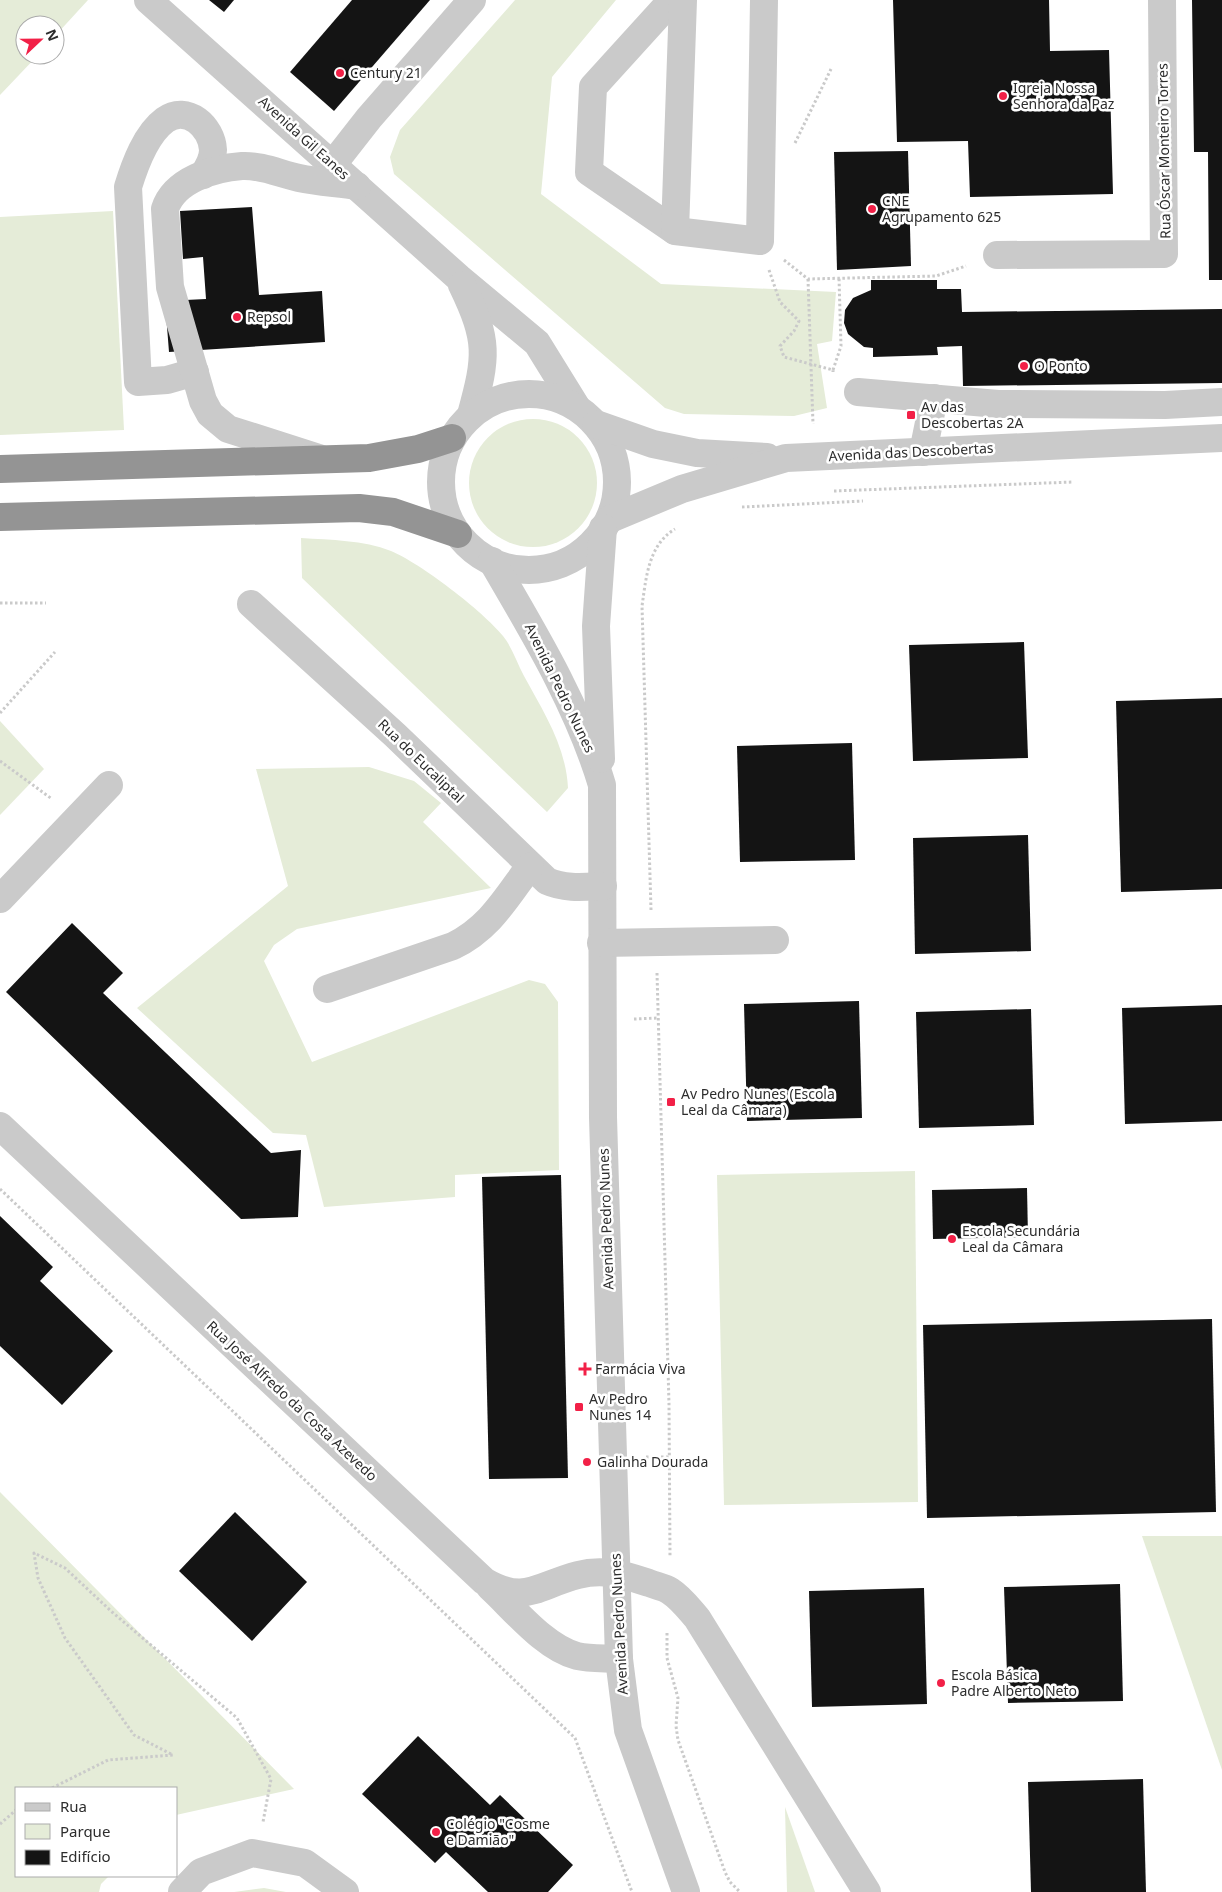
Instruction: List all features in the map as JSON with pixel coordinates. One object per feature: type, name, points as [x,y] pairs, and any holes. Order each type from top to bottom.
[{"type":"highway","points":[[0,469],[369,458],[418,448],[452,438]]},
{"type":"highway","points":[[0,517],[358,508],[393,512],[458,534]]},
{"type":"street","name":"Avenida Gil Eanes","points":[[148,0],[459,278],[537,343],[586,415]]},
{"type":"street","points":[[333,164],[368,118],[472,0]]},
{"type":"street","points":[[672,0],[594,87],[589,172],[675,231],[760,241],[764,0]]},
{"type":"street","points":[[675,231],[683,0]]},
{"type":"street","name":"Rua Óscar Monteiro Torres","points":[[997,255],[1164,254],[1162,0]]},
{"type":"street","points":[[195,372],[167,380],[138,382],[128,187],[134,167],[155,130],[167,119],[182,114],[196,118],[208,132],[213,150],[210,165],[203,175]]},
{"type":"street","points":[[323,459],[228,429],[210,414],[203,401],[170,288],[165,209],[169,198],[177,189],[203,175],[243,166],[260,167],[300,178],[357,186]]},
{"type":"street","points":[[459,278],[474,310],[482,338],[484,359],[471,415]]},
{"type":"street","points":[[858,392],[998,404],[1165,405],[1222,402]]},
{"type":"street","points":[[586,415],[610,446],[617,472],[617,496],[606,524],[596,540],[579,555],[556,566],[530,570],[502,566],[478,554],[458,534],[446,512],[441,487],[443,462],[452,438],[471,415],[497,399],[526,393],[552,396],[586,415],[653,444],[697,452],[786,458]]},
{"type":"street","points":[[923,452],[934,398]]},
{"type":"street","name":"Avenida das Descobertas","points":[[606,524],[682,488],[786,458],[1222,438]]},
{"type":"street","points":[[602,785],[596,626],[606,524]]},
{"type":"street","name":"Avenida Pedro Nunes","points":[[492,561],[548,658],[586,739],[602,785],[604,805],[601,943],[602,1107],[619,1658],[628,1730],[686,1892]]},
{"type":"street","name":"Rua do Eucaliptal","points":[[251,604],[396,735],[530,866],[547,880],[559,886],[602,886]]},
{"type":"street","points":[[0,899],[76,817],[109,785]]},
{"type":"street","points":[[328,989],[453,946],[471,937],[484,927],[530,866]]},
{"type":"street","points":[[601,943],[775,940]]},
{"type":"street","name":"Rua José Alfredo da Costa Azevedo","points":[[0,1126],[484,1581],[501,1591],[513,1594],[526,1592],[578,1575],[596,1572],[615,1572]]},
{"type":"street","points":[[615,1572],[669,1590],[697,1618],[867,1892]]},
{"type":"street","points":[[484,1581],[547,1640],[563,1651],[577,1656],[619,1658]]},
{"type":"street","points":[[182,1892],[201,1872],[252,1853],[306,1863],[345,1892]]},
{"type":"path","points":[[792,148],[831,69]]},
{"type":"path","points":[[760,241],[808,279],[936,276]]},
{"type":"path","points":[[760,241],[780,302],[799,321],[794,331],[780,346],[784,357],[833,370]]},
{"type":"path","points":[[833,378],[833,370],[842,346],[840,278]]},
{"type":"path","points":[[739,508],[863,501]]},
{"type":"path","points":[[650,911],[642,606],[647,567],[658,546],[672,530],[680,527]]},
{"type":"path","points":[[0,603],[46,603]]},
{"type":"path","points":[[0,713],[55,652]]},
{"type":"path","points":[[0,761],[76,817]]},
{"type":"path","points":[[657,966],[671,1549]]},
{"type":"path","points":[[0,1189],[575,1738],[632,1892]]},
{"type":"path","points":[[54,1787],[108,1760],[173,1755],[134,1735],[65,1638],[38,1578],[34,1553],[65,1568],[112,1612],[237,1718],[271,1779],[266,1815],[252,1853]]},
{"type":"path","points":[[667,1636],[669,1666],[678,1698],[676,1726],[678,1740],[725,1872],[730,1882],[739,1892]]},
{"type":"path","points":[[0,1824],[15,1811]]},
{"type":"green space","points":[[0,0],[88,0],[65,25],[65,15],[15,15],[15,65],[28,65],[0,95]]},
{"type":"green space","points":[[515,0],[616,0],[552,77],[541,194],[661,284],[836,292],[832,341],[817,344],[827,408],[794,416],[684,414],[665,408],[394,174],[390,157],[400,130]]},
{"type":"green space","points":[[113,211],[124,430],[0,435],[0,217]]},
{"type":"green space","points":[[533,419],[557,424],[578,438],[592,459],[597,483],[592,507],[578,528],[557,542],[533,547],[509,542],[488,528],[474,507],[469,483],[474,459],[488,438],[509,424]]},
{"type":"green space","points":[[301,538],[358,543],[391,551],[418,566],[466,601],[503,636],[546,716],[563,758],[568,788],[547,812],[302,578]]},
{"type":"green space","points":[[0,721],[44,769],[0,815]]},
{"type":"green space","points":[[369,767],[414,781],[441,803],[423,822],[491,888],[297,929],[274,945],[264,961],[312,1062],[529,980],[545,984],[558,1002],[559,1170],[455,1175],[455,1197],[324,1207],[306,1135],[273,1133],[137,1008],[288,886],[256,769]]},
{"type":"green space","points":[[915,1171],[918,1502],[724,1505],[717,1175]]},
{"type":"green space","points":[[0,1492],[294,1789],[178,1815],[178,1787],[15,1787],[15,1877],[108,1877],[101,1884],[99,1892],[0,1892]]},
{"type":"green space","points":[[1142,1536],[1222,1536],[1222,1770]]},
{"type":"green space","points":[[785,1807],[815,1892],[787,1892]]},
{"type":"green space","points":[[264,1888],[286,1892],[234,1892]]},
{"type":"building","points":[[209,0],[234,0],[224,12]]},
{"type":"building","points":[[352,0],[430,0],[334,111],[290,72]]},
{"type":"building","name":"Igreja Nossa Senhora da Paz","points":[[893,0],[1049,0],[1050,51],[1109,50],[1113,194],[970,197],[968,141],[897,142]]},
{"type":"building","points":[[1192,0],[1222,0],[1222,280],[1209,280],[1208,152],[1194,152]]},
{"type":"building","name":"CNE Agrupamento 625","points":[[908,151],[911,266],[837,270],[834,152]]},
{"type":"building","points":[[252,207],[259,295],[322,291],[325,342],[169,352],[165,301],[206,299],[203,257],[183,259],[180,211]]},
{"type":"building","points":[[871,280],[937,280],[937,289],[961,289],[962,312],[1222,309],[1222,383],[963,386],[962,346],[937,347],[938,355],[873,357],[873,348],[864,347],[848,334],[844,323],[845,310],[853,298],[871,290]]},
{"type":"building","points":[[1024,642],[1028,758],[913,761],[909,645]]},
{"type":"building","points":[[1222,698],[1222,889],[1121,892],[1116,701]]},
{"type":"building","points":[[852,743],[855,860],[740,862],[737,746]]},
{"type":"building","points":[[1028,835],[1031,951],[915,954],[913,838]]},
{"type":"building","points":[[72,923],[123,973],[103,993],[271,1153],[301,1150],[298,1217],[241,1219],[6,992]]},
{"type":"building","points":[[859,1001],[862,1118],[747,1121],[744,1004]]},
{"type":"building","points":[[1222,1005],[1222,1121],[1125,1124],[1122,1008]]},
{"type":"building","points":[[1031,1009],[1034,1125],[919,1128],[916,1012]]},
{"type":"building","points":[[561,1175],[568,1478],[489,1479],[482,1177]]},
{"type":"building","points":[[1027,1188],[1028,1237],[933,1239],[932,1190]]},
{"type":"building","points":[[0,1216],[53,1267],[40,1281],[113,1351],[62,1405],[0,1346]]},
{"type":"building","points":[[1212,1319],[1216,1512],[927,1518],[923,1325]]},
{"type":"building","points":[[235,1512],[307,1582],[252,1641],[179,1571]]},
{"type":"building","points":[[1120,1584],[1123,1701],[1008,1703],[1004,1587]]},
{"type":"building","points":[[924,1588],[927,1704],[812,1707],[809,1591]]},
{"type":"building","points":[[418,1736],[490,1805],[500,1795],[573,1865],[548,1892],[488,1892],[446,1852],[435,1863],[362,1794]]},
{"type":"building","points":[[1143,1779],[1146,1892],[1031,1892],[1028,1782]]},
{"type":"place","name":"Century 21","points":[[340,73]]},
{"type":"place","name":"Igreja Nossa Senhora da Paz","points":[[1003,96]]},
{"type":"place","name":"CNE Agrupamento 625","points":[[872,209]]},
{"type":"place","name":"Repsol","points":[[237,317]]},
{"type":"place","name":"O Ponto","points":[[1024,366]]},
{"type":"place","name":"Av das Descobertas 2A","points":[[911,415]]},
{"type":"place","name":"Av Pedro Nunes (Escola Leal da Câmara)","points":[[671,1102]]},
{"type":"place","name":"Escola Secundária Leal da Câmara","points":[[952,1239]]},
{"type":"place","name":"Farmácia Viva","points":[[585,1369]]},
{"type":"place","name":"Av Pedro Nunes 14","points":[[579,1407]]},
{"type":"place","name":"Galinha Dourada","points":[[587,1462]]},
{"type":"place","name":"Escola Básica Padre Alberto Neto","points":[[941,1683]]},
{"type":"place","name":"Colégio \"Cosme e Damião\"","points":[[436,1832]]}]
